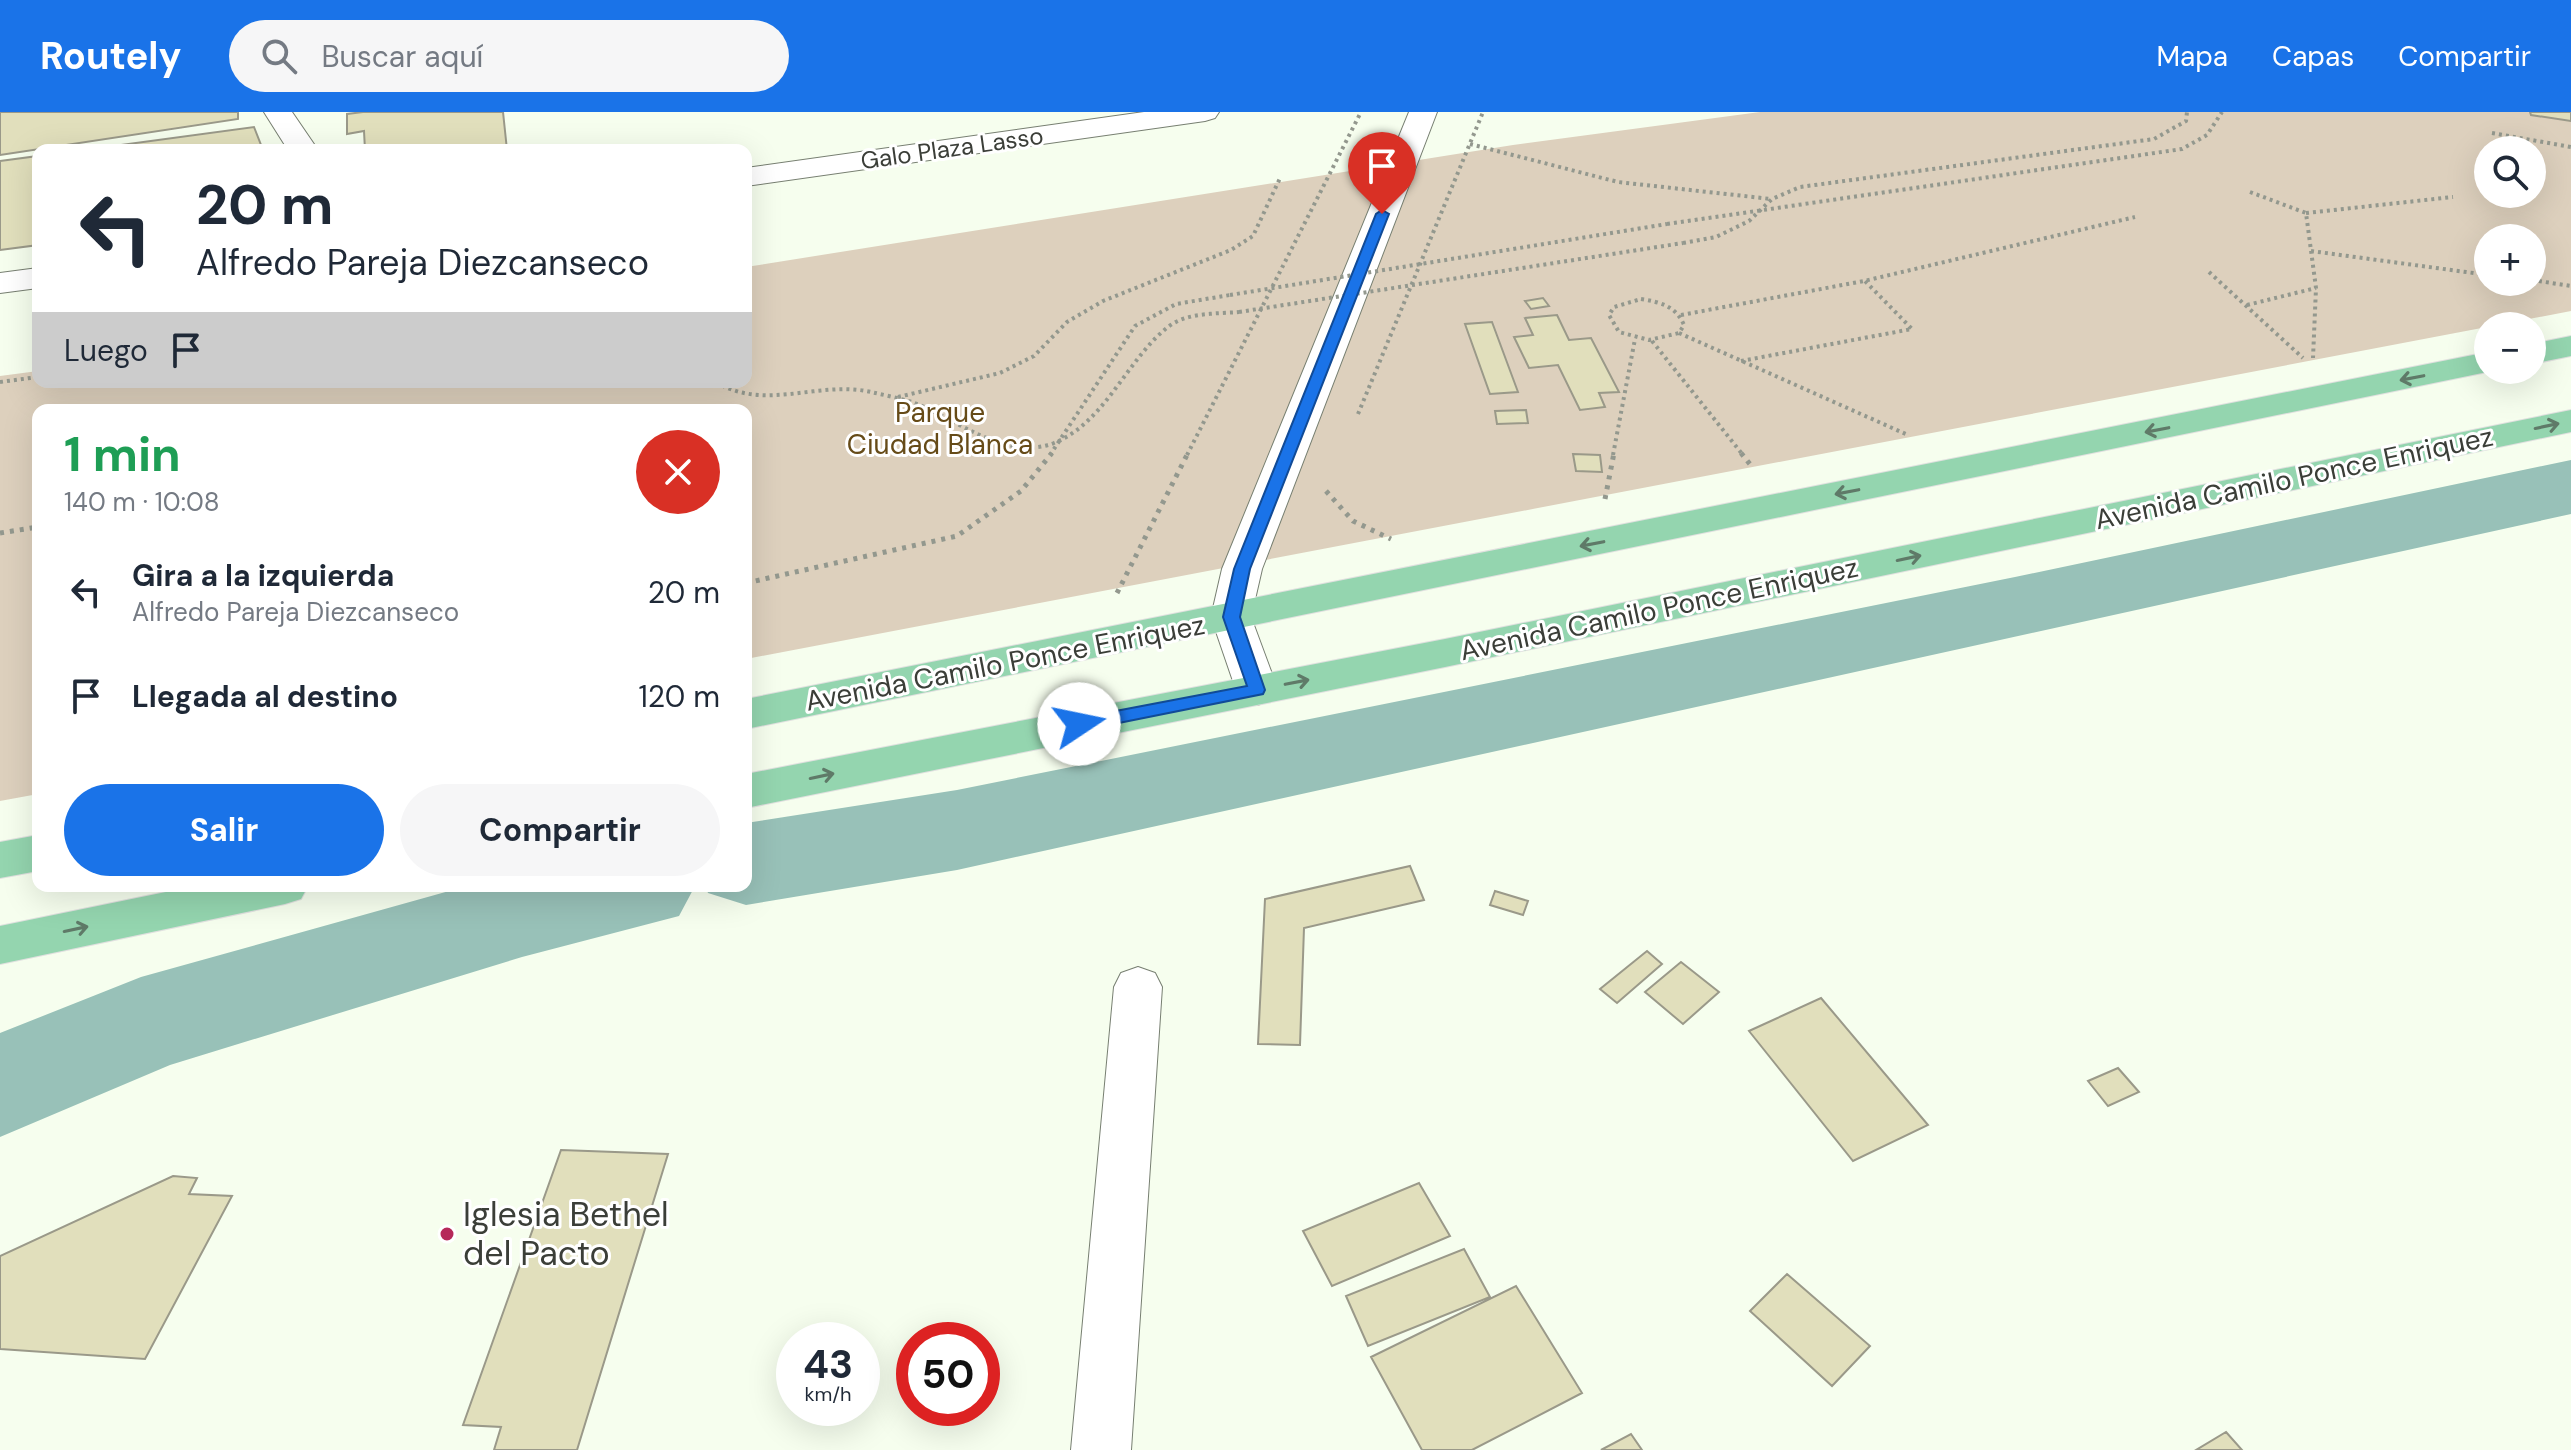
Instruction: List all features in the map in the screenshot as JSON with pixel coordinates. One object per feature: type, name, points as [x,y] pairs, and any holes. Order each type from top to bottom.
[{"type":"main road","points":[[2546,351],[2571,346]]},
{"type":"main road","name":"Avenida Camilo Ponce Enriquez","points":[[752,713],[2474,365]]},
{"type":"main road","name":"Avenida Camilo Ponce Enriquez","points":[[752,790],[1257,690],[2571,421]]},
{"type":"main road","points":[[0,860],[32,854]]},
{"type":"main road","points":[[0,945],[256,892]]},
{"type":"street","points":[[278,112],[299,144]]},
{"type":"street","name":"Galo Plaza Lasso","points":[[752,176],[1205,112]]},
{"type":"street","points":[[1257,690],[1231,617],[1242,569],[1423,112]]},
{"type":"street","points":[[0,283],[32,279]]},
{"type":"street","points":[[1101,1450],[1138,987]]},
{"type":"path","points":[[1117,593],[1361,112]]},
{"type":"path","points":[[1357,417],[1483,112]]},
{"type":"path","points":[[723,388],[761,396],[850,388],[898,397],[978,436],[1029,448],[1059,444],[1077,431],[1153,339],[1169,326],[1192,316],[1239,312],[1716,237],[1749,221],[1772,199],[1800,187],[2154,139],[2186,121],[2187,112]]},
{"type":"path","points":[[752,582],[957,536],[1021,491],[1059,444],[1135,326],[1176,304],[1667,224],[2182,149],[2203,140],[2219,123],[2222,112]]},
{"type":"path","points":[[2492,133],[2571,147]]},
{"type":"path","points":[[1470,144],[1618,182],[1772,199]]},
{"type":"path","points":[[898,397],[1000,373],[1034,356],[1067,322],[1103,301],[1231,250],[1253,236],[1281,176]]},
{"type":"path","points":[[2250,192],[2306,213],[2453,197]]},
{"type":"path","points":[[2209,272],[2313,367],[2316,288],[2306,213]]},
{"type":"path","points":[[1909,436],[1679,333],[1652,341],[1635,339],[1611,324],[1609,315],[1614,307],[1625,301],[1657,301],[1681,315],[1864,281],[2135,217]]},
{"type":"path","points":[[2311,251],[2474,273]]},
{"type":"path","points":[[1741,361],[1912,329],[1864,281]]},
{"type":"path","points":[[2546,282],[2571,286]]},
{"type":"path","points":[[2247,305],[2316,288]]},
{"type":"path","points":[[1679,333],[1684,325],[1681,315]]},
{"type":"path","points":[[1605,502],[1635,339]]},
{"type":"path","points":[[1652,341],[1758,475]]},
{"type":"path","points":[[0,382],[32,378]]},
{"type":"path","points":[[1320,504],[1326,491],[1353,521],[1395,540]]},
{"type":"path","points":[[0,533],[32,528]]},
{"type":"green space","name":"Parque Ciudad Blanca","points":[[1760,112],[2571,112],[2571,311],[2546,316],[2546,312],[2474,312],[2474,329],[752,658],[752,404],[32,404],[32,795],[0,801],[0,376],[32,372],[32,388],[752,388],[752,266],[1513,145]]},
{"type":"building","points":[[0,112],[238,112],[238,119],[73,144],[32,144],[32,150],[0,155]]},
{"type":"building","points":[[503,112],[506,144],[365,144],[364,131],[347,134],[347,114]]},
{"type":"building","points":[[2530,112],[2571,112],[2571,121],[2531,115]]},
{"type":"building","points":[[254,127],[261,144],[128,144]]},
{"type":"building","points":[[32,157],[32,246],[0,250],[0,161]]},
{"type":"building","points":[[1543,298],[1549,306],[1531,309],[1525,301]]},
{"type":"building","points":[[1557,315],[1569,340],[1591,338],[1619,392],[1599,393],[1605,407],[1580,410],[1558,365],[1529,368],[1514,337],[1533,335],[1525,318]]},
{"type":"building","points":[[1492,322],[1518,392],[1490,394],[1465,324]]},
{"type":"building","points":[[1526,410],[1528,423],[1497,424],[1495,411]]},
{"type":"building","points":[[1573,454],[1600,455],[1602,472],[1576,471]]},
{"type":"building","points":[[1410,866],[1424,900],[1304,928],[1300,1045],[1258,1044],[1265,899]]},
{"type":"building","points":[[1495,891],[1528,901],[1523,915],[1490,905]]},
{"type":"building","points":[[1647,951],[1662,964],[1617,1003],[1600,989]]},
{"type":"building","points":[[1681,962],[1719,992],[1683,1024],[1645,992]]},
{"type":"building","points":[[1821,998],[1928,1125],[1853,1161],[1749,1031]]},
{"type":"building","points":[[2118,1068],[2139,1092],[2108,1106],[2088,1081]]},
{"type":"building","points":[[561,1150],[668,1154],[577,1450],[494,1450],[501,1427],[463,1425]]},
{"type":"building","points":[[173,1176],[197,1178],[189,1194],[232,1196],[145,1359],[0,1349],[0,1256]]},
{"type":"building","points":[[1419,1183],[1450,1236],[1332,1286],[1303,1231]]},
{"type":"building","points":[[1464,1249],[1490,1297],[1368,1346],[1346,1296]]},
{"type":"building","points":[[1787,1274],[1870,1346],[1832,1386],[1750,1311]]},
{"type":"building","points":[[1516,1286],[1582,1393],[1472,1450],[1422,1450],[1371,1357]]},
{"type":"building","points":[[2226,1432],[2242,1450],[2196,1450]]},
{"type":"building","points":[[1631,1434],[1642,1450],[1601,1450]]},
{"type":"waterway","points":[[752,863],[957,830],[2015,608],[2571,487]]},
{"type":"waterway","points":[[0,1086],[141,1025],[522,914],[616,892]]},
{"type":"place","name":"Iglesia Bethel del Pacto","points":[[447,1234]]},
{"type":"route","points":[[1079,724],[1257,690],[1231,617],[1242,569],[1382,214]]}]
